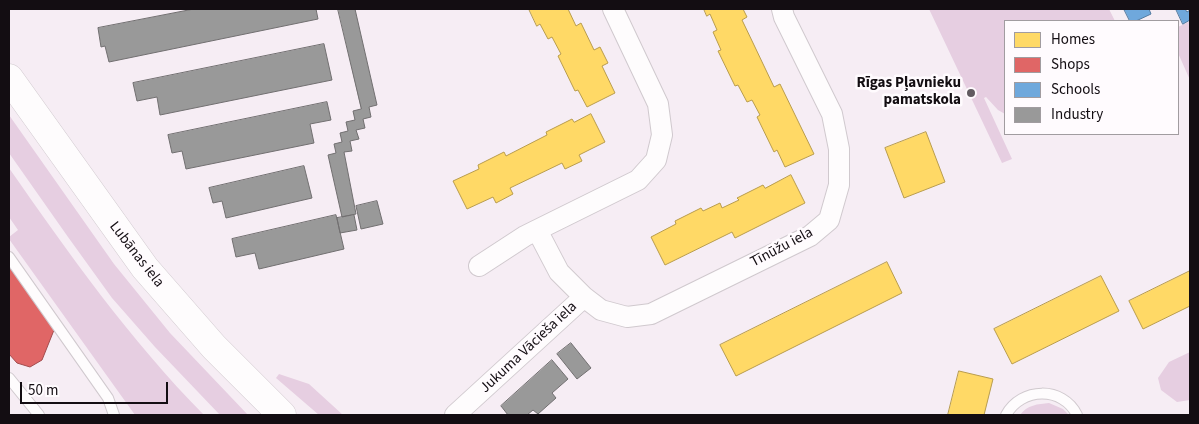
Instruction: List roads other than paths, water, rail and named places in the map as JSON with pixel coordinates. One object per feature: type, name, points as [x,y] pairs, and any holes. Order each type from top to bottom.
[{"type":"main road","name":"Lubānas iela","points":[[11,85],[145,268],[214,347],[282,415]]},
{"type":"street","points":[[479,266],[525,236],[638,180],[656,160],[662,135],[658,104],[613,9]]},
{"type":"street","name":"Tīnūžu iela","points":[[584,297],[601,310],[627,316],[651,314],[810,236],[829,220],[839,185],[839,149],[832,114],[784,17],[782,9]]},
{"type":"street","name":"Jukuma Vācieša iela","points":[[455,415],[584,297],[560,272],[537,230]]},
{"type":"lane","points":[[9,257],[108,398],[114,415]]},
{"type":"lane","points":[[9,378],[39,415]]},
{"type":"lane","points":[[1006,415],[1016,402],[1025,397],[1046,393],[1068,402],[1078,415]]},
{"type":"place","name":"Rīgas Pļavnieku pamatskola","points":[[971,93]]}]
